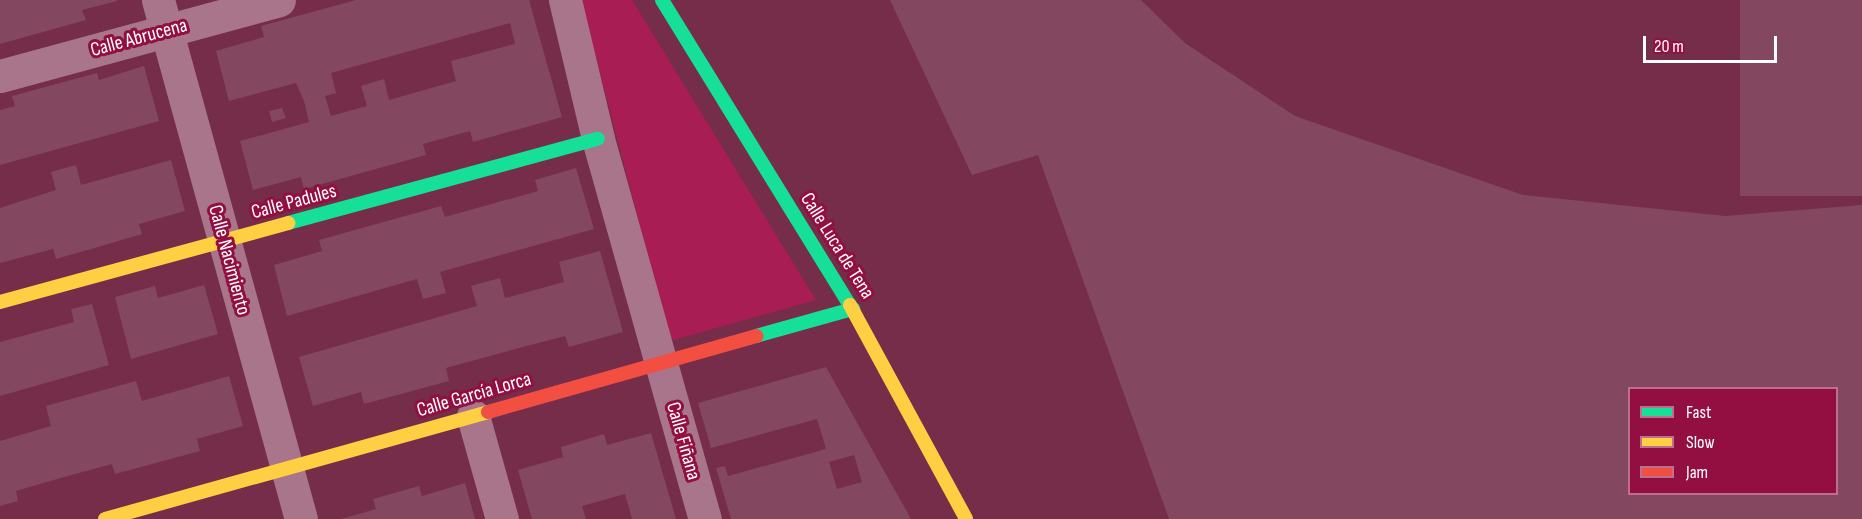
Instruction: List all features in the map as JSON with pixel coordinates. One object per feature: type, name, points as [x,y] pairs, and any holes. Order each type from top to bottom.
[{"type":"street","name":"Calle Nacimiento","points":[[158,0],[301,519]]},
{"type":"street","name":"Calle Abrucena","points":[[0,76],[279,0]]},
{"type":"street","name":"Calle Fiñana","points":[[565,0],[598,139],[705,519]]},
{"type":"street","name":"Calle Luca de Tena","points":[[662,0],[853,309],[966,519]]},
{"type":"street","name":"Calle Padules","points":[[0,302],[598,139]]},
{"type":"street","name":"Calle García Lorca","points":[[105,519],[853,309]]},
{"type":"street","points":[[473,416],[502,519]]},
{"type":"shaded area","points":[[581,0],[632,0],[816,300],[670,341]]},
{"type":"building","points":[[0,0],[117,1],[82,10],[86,20],[0,44]]},
{"type":"building","points":[[356,0],[529,0],[562,117],[473,142],[470,131],[423,144],[426,155],[304,189],[301,177],[253,190],[240,141],[309,122],[304,101],[296,83],[229,101],[216,51],[264,37],[261,26]],"holes":[[[510,23],[515,44],[451,61],[456,81],[389,100],[384,79],[361,86],[367,106],[331,116],[325,96],[336,93],[331,73]]]},
{"type":"building","points":[[890,0],[1141,0],[1185,43],[1295,116],[1523,195],[1725,216],[1862,205],[1862,519],[1169,519],[1038,155],[972,175]]},
{"type":"building","points":[[1740,0],[1862,0],[1862,196],[1740,196]]},
{"type":"building","points":[[144,66],[159,121],[0,165],[0,110],[15,106],[12,96],[97,73],[99,80]]},
{"type":"building","points":[[282,108],[286,118],[272,122],[269,111]]},
{"type":"building","points":[[171,160],[185,211],[139,224],[142,234],[56,259],[53,249],[0,263],[0,208],[56,190],[51,172],[76,165],[81,185]]},
{"type":"building","points":[[576,168],[594,229],[440,272],[446,293],[423,299],[417,279],[287,316],[274,265],[322,251],[319,240],[441,206],[445,217],[538,191],[535,180]]},
{"type":"building","points":[[600,251],[623,332],[569,347],[565,336],[446,368],[449,381],[364,404],[361,392],[313,406],[299,357],[477,306],[471,286],[500,278],[505,298],[564,282],[559,262]]},
{"type":"building","points":[[204,285],[218,334],[131,359],[115,297],[155,286],[158,298]]},
{"type":"building","points":[[92,304],[109,365],[0,396],[0,342],[74,322],[71,309]]},
{"type":"building","points":[[826,367],[911,519],[731,519],[716,468],[725,466],[728,476],[826,449],[817,419],[711,448],[698,403]],"holes":[[[854,455],[862,482],[837,489],[829,462]]]},
{"type":"building","points":[[229,376],[243,426],[197,439],[200,451],[115,474],[112,464],[64,477],[16,491],[18,501],[0,506],[0,441],[51,426],[46,406],[136,381],[142,401]]},
{"type":"building","points":[[651,433],[676,519],[632,519],[625,494],[582,506],[586,519],[532,519],[518,470],[563,457],[561,447],[604,434],[607,445]]},
{"type":"building","points":[[465,483],[475,519],[341,519],[376,509],[373,499],[419,486],[422,496]]},
{"type":"traffic: fast","points":[[662,0],[850,305]]},
{"type":"traffic: fast","points":[[288,223],[598,139]]},
{"type":"traffic: fast","points":[[756,336],[853,309]]},
{"type":"traffic: slow","points":[[0,302],[288,223]]},
{"type":"traffic: slow","points":[[850,305],[966,519]]},
{"type":"traffic: slow","points":[[105,519],[488,412]]},
{"type":"traffic: jam","points":[[488,412],[756,336]]}]
